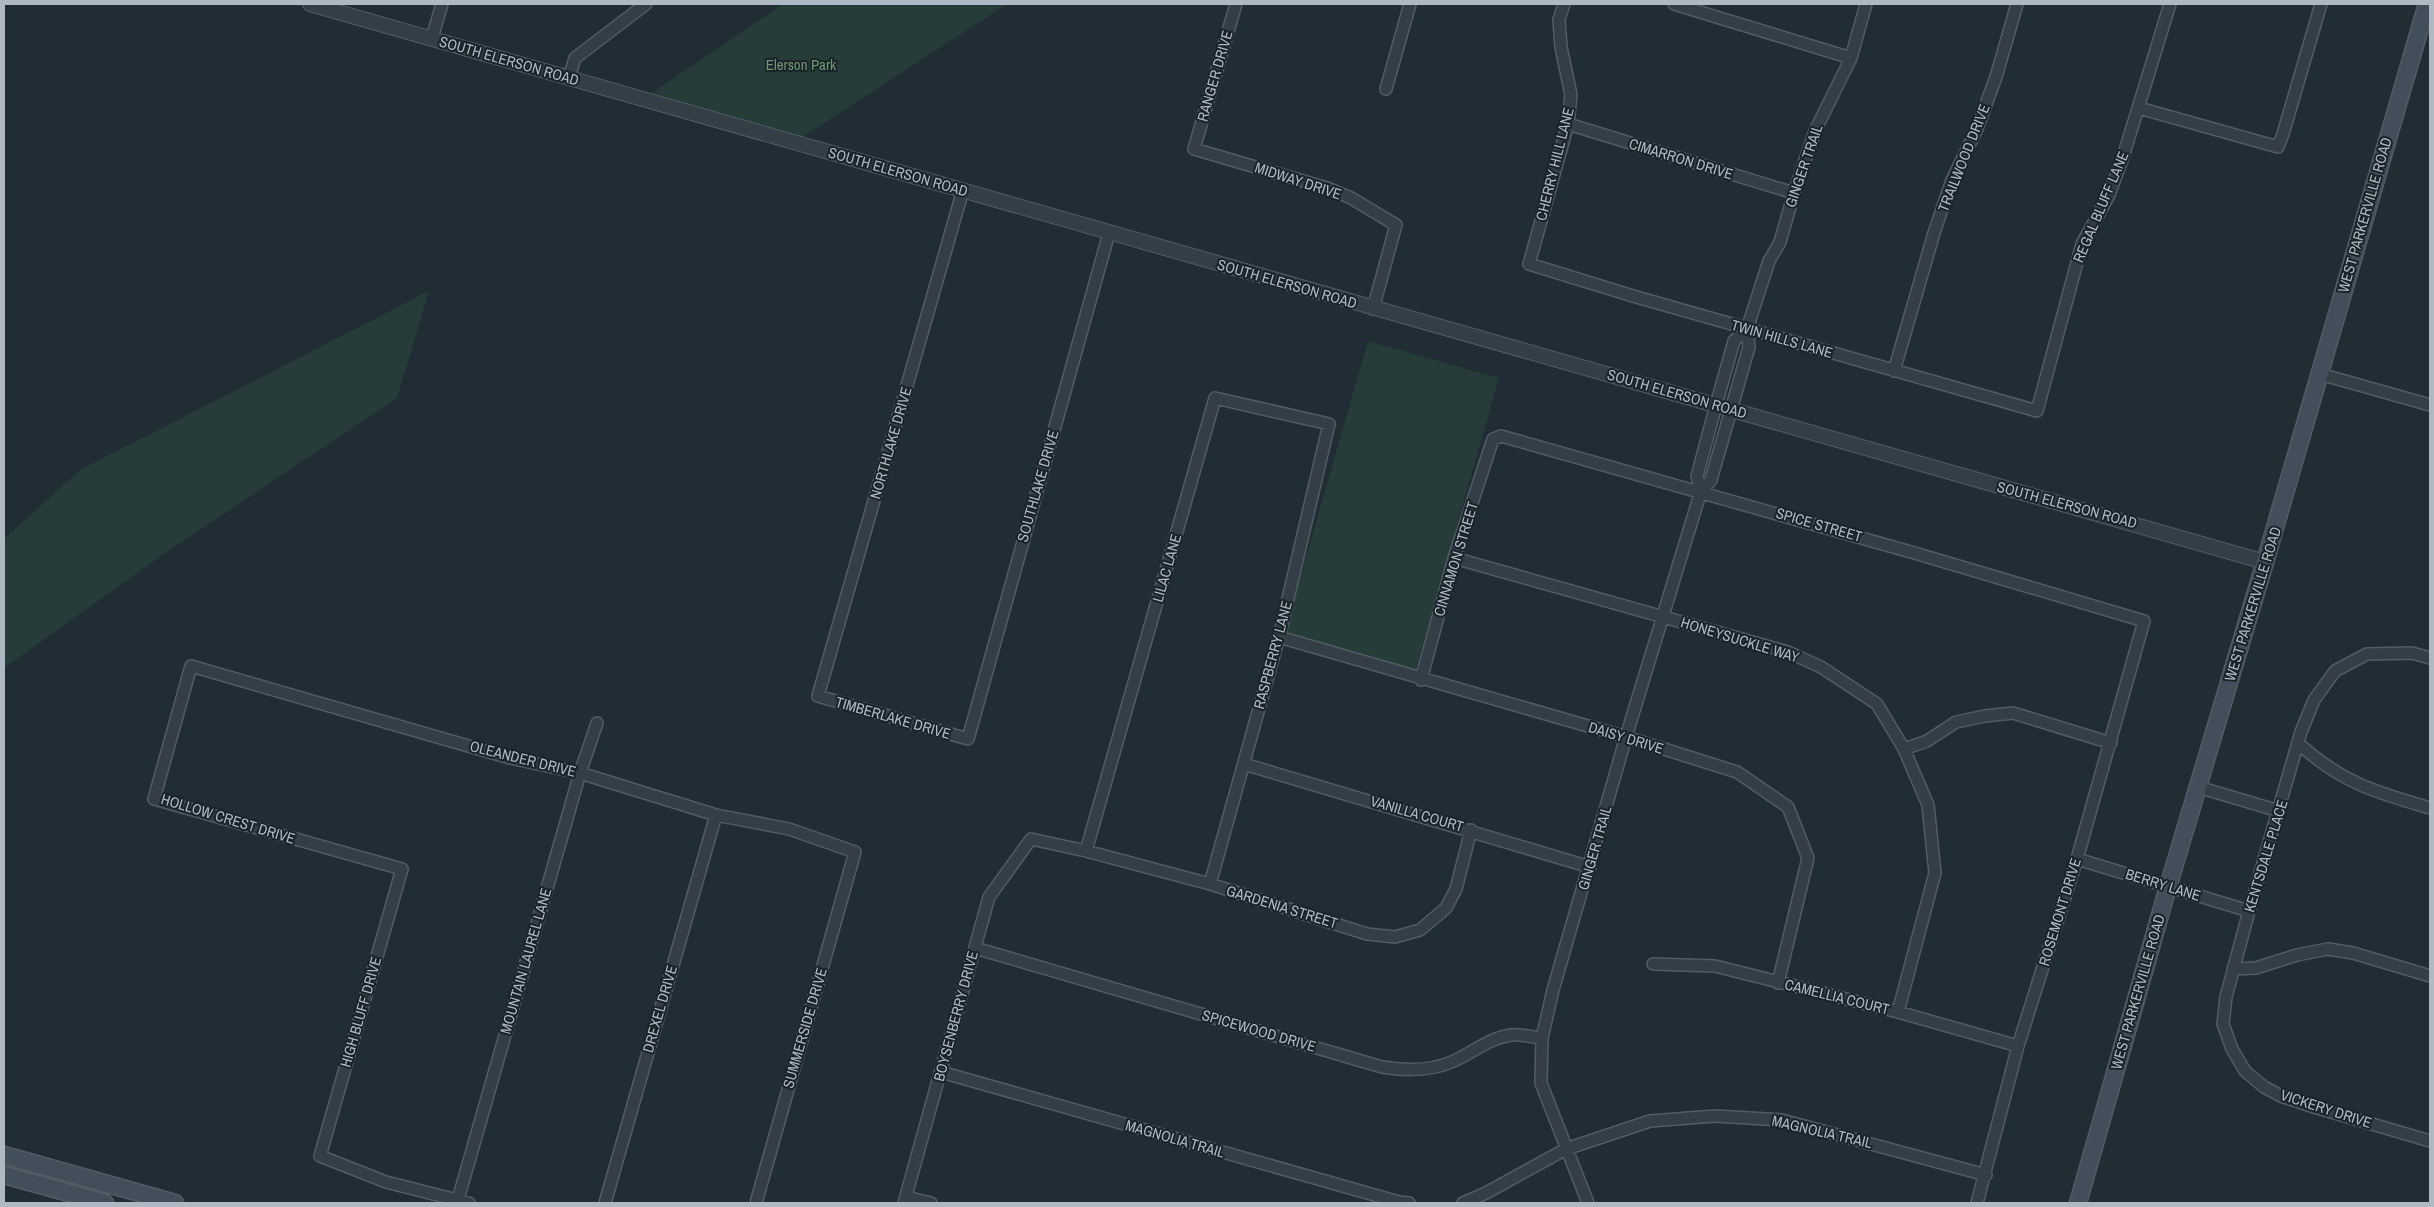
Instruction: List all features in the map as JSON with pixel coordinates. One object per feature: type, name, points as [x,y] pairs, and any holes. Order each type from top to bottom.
[{"type":"main road","name":"WEST PARKERVILLE ROAD","points":[[2078,1203],[2168,887],[2265,562],[2427,4]]},
{"type":"main road","points":[[4,1155],[175,1203]]},
{"type":"main road","points":[[4,1175],[105,1203]]},
{"type":"street","name":"SOUTH ELERSON ROAD","points":[[310,4],[1373,309],[2265,562]]},
{"type":"street","points":[[432,38],[442,4]]},
{"type":"street","points":[[569,78],[576,58],[646,4]]},
{"type":"street","name":"RANGER DRIVE","points":[[1194,149],[1236,4]]},
{"type":"street","points":[[1386,89],[1410,4]]},
{"type":"street","name":"CHERRY HILL LANE","points":[[1528,264],[1568,124],[1571,95],[1561,47],[1559,20],[1564,4]]},
{"type":"street","points":[[1674,4],[1851,58]]},
{"type":"street","points":[[1710,16],[1714,4]]},
{"type":"street","name":"GINGER TRAIL","points":[[1588,1203],[1542,1083],[1542,1038],[1553,990],[1626,737],[1701,492],[1711,480],[1749,347],[1747,329],[1769,261],[1780,242],[1815,131],[1851,58],[1866,4]]},
{"type":"street","name":"TRAILWOOD DRIVE","points":[[1894,371],[1934,233],[1952,180],[1984,112],[2017,4]]},
{"type":"street","name":"REGAL BLUFF LANE","points":[[2037,411],[2082,244],[2109,195],[2139,108],[2170,4]]},
{"type":"street","points":[[2139,108],[2278,147],[2321,4]]},
{"type":"street","name":"CIMARRON DRIVE","points":[[1568,124],[1794,193]]},
{"type":"street","name":"MIDWAY DRIVE","points":[[1194,149],[1327,188],[1351,198],[1396,225],[1373,309]]},
{"type":"street","name":"NORTHLAKE DRIVE","points":[[818,696],[963,190]]},
{"type":"street","name":"SOUTHLAKE DRIVE","points":[[968,739],[1109,233]]},
{"type":"street","name":"TWIN HILLS LANE","points":[[1528,264],[1747,329],[2037,411]]},
{"type":"street","name":"GINGER TRAIL","points":[[1701,492],[1697,476],[1734,340],[1747,329]]},
{"type":"street","points":[[2320,374],[2430,405]]},
{"type":"street","name":"LILAC LANE","points":[[1086,851],[1215,398],[1330,424]]},
{"type":"street","name":"RASPBERRY LANE","points":[[1210,884],[1279,637],[1330,424]]},
{"type":"street","name":"SPICE STREET","points":[[1493,439],[1501,436],[1701,492],[2144,622]]},
{"type":"street","name":"CINNAMON STREET","points":[[1421,680],[1454,558],[1493,439]]},
{"type":"street","name":"HONEYSUCKLE WAY","points":[[1454,558],[1788,652],[1820,667],[1878,704],[1904,749],[1928,805],[1935,873],[1898,1012]]},
{"type":"street","name":"ROSEMONT DRIVE","points":[[1977,1203],[1986,1175],[2018,1046],[2077,859],[2144,622]]},
{"type":"street","name":"DAISY DRIVE","points":[[1279,637],[1421,680],[1626,737],[1737,772],[1788,807],[1808,858],[1778,983]]},
{"type":"street","name":"KENTSDALE PLACE","points":[[2233,969],[2298,743],[2314,700],[2335,671],[2367,654],[2412,653],[2430,658]]},
{"type":"street","name":"OLEANDER DRIVE","points":[[191,666],[510,758],[580,774],[716,815],[789,829],[855,852]]},
{"type":"street","name":"HOLLOW CREST DRIVE","points":[[191,666],[154,799],[402,869]]},
{"type":"street","name":"TIMBERLAKE DRIVE","points":[[818,696],[968,739]]},
{"type":"street","points":[[1904,749],[1927,741],[1956,722],[2013,713],[2110,743]]},
{"type":"street","name":"MOUNTAIN LAUREL LANE","points":[[456,1202],[580,774],[598,722]]},
{"type":"street","points":[[2298,743],[2320,763],[2346,780],[2369,790],[2430,808]]},
{"type":"street","name":"VANILLA COURT","points":[[1244,764],[1471,830],[1590,867]]},
{"type":"street","points":[[2198,786],[2279,811]]},
{"type":"street","name":"DREXEL DRIVE","points":[[605,1203],[716,815]]},
{"type":"street","name":"GARDENIA STREET","points":[[1030,839],[1086,851],[1210,884],[1367,934],[1395,937],[1420,930],[1446,908],[1456,889],[1471,830]]},
{"type":"street","name":"BOYSENBERRY DRIVE","points":[[905,1200],[989,897],[1030,839]]},
{"type":"street","name":"SUMMERSIDE DRIVE","points":[[756,1203],[855,852]]},
{"type":"street","name":"BERRY LANE","points":[[2077,859],[2249,911]]},
{"type":"street","name":"HIGH BLUFF DRIVE","points":[[402,869],[320,1156],[386,1182],[456,1202]]},
{"type":"street","name":"SPICEWOOD DRIVE","points":[[975,948],[1382,1067],[1400,1070],[1432,1068],[1454,1061],[1489,1040],[1511,1035],[1542,1038]]},
{"type":"street","points":[[2233,969],[2256,968],[2297,955],[2328,949],[2352,953],[2430,976]]},
{"type":"street","name":"CAMELLIA COURT","points":[[1654,964],[1715,966],[1898,1012],[2018,1046]]},
{"type":"street","name":"VICKERY DRIVE","points":[[2233,969],[2226,997],[2223,1024],[2232,1049],[2245,1071],[2264,1087],[2281,1096],[2430,1141]]},
{"type":"street","name":"MAGNOLIA TRAIL","points":[[941,1072],[1402,1203]]},
{"type":"street","name":"MAGNOLIA TRAIL","points":[[1462,1203],[1486,1193],[1566,1149],[1650,1121],[1715,1116],[1782,1120],[1986,1175]]},
{"type":"street","points":[[905,1200],[931,1203]]},
{"type":"street","points":[[456,1202],[469,1203]]},
{"type":"green space","name":"Elerson Park","points":[[783,4],[1007,4],[795,142],[652,93]]},
{"type":"green space","points":[[429,291],[397,398],[161,556],[4,668],[4,539],[80,470]]},
{"type":"green space","points":[[1368,341],[1499,378],[1415,672],[1284,634]]}]
